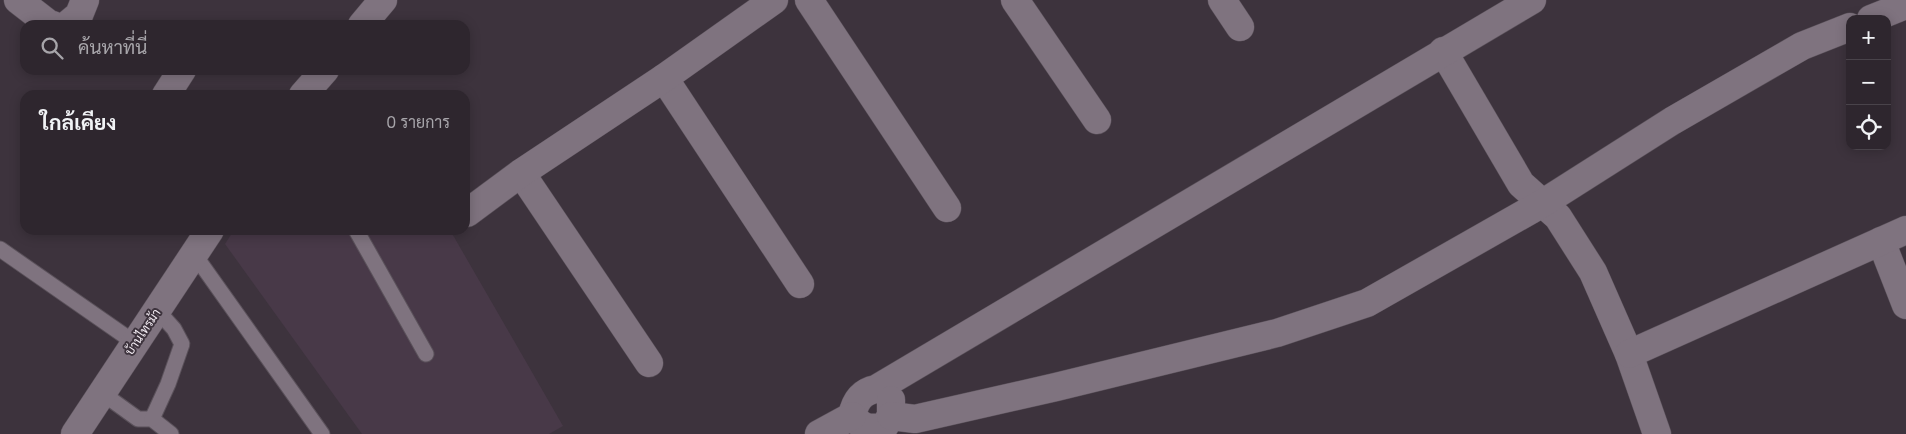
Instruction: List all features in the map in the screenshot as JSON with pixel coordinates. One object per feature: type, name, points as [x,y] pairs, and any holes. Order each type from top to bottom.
[{"type":"street","points":[[18,0],[44,20]]},
{"type":"street","points":[[74,20],[80,15],[85,0]]},
{"type":"street","points":[[366,20],[383,0]]},
{"type":"street","points":[[470,211],[521,173],[664,78],[774,0]]},
{"type":"street","points":[[809,0],[947,208]]},
{"type":"street","points":[[1015,0],[1097,120]]},
{"type":"street","points":[[1222,0],[1240,27]]},
{"type":"street","points":[[852,416],[853,407],[858,398],[866,391],[876,389],[1443,51],[1532,0]]},
{"type":"street","points":[[1881,15],[1906,5]]},
{"type":"street","points":[[852,416],[862,426],[873,428],[887,426],[1277,333],[1367,303],[1543,202],[1672,121],[1802,46],[1846,29]]},
{"type":"street","points":[[1443,51],[1521,184],[1558,217],[1593,272],[1629,354],[1658,434]]},
{"type":"street","points":[[169,90],[179,75]]},
{"type":"street","points":[[308,90],[321,75]]},
{"type":"street","points":[[664,78],[800,284]]},
{"type":"street","points":[[521,173],[649,364]]},
{"type":"street","points":[[1629,354],[1906,230]]},
{"type":"street","name":"บ้านไทรม้า","points":[[75,434],[207,235]]},
{"type":"street","points":[[1881,241],[1906,305]]},
{"type":"street","points":[[876,389],[887,395],[892,402],[887,426]]},
{"type":"street","points":[[818,434],[852,416]]},
{"type":"lane","points":[[359,235],[426,354]]},
{"type":"lane","points":[[0,249],[135,343]]},
{"type":"lane","points":[[194,254],[322,434]]},
{"type":"lane","points":[[152,419],[168,384],[182,344],[174,329],[157,310]]},
{"type":"lane","points":[[102,393],[138,419],[152,419],[171,434]]},
{"type":"shaded area","points":[[231,235],[453,235],[563,426],[549,434],[362,434],[225,244]]}]
